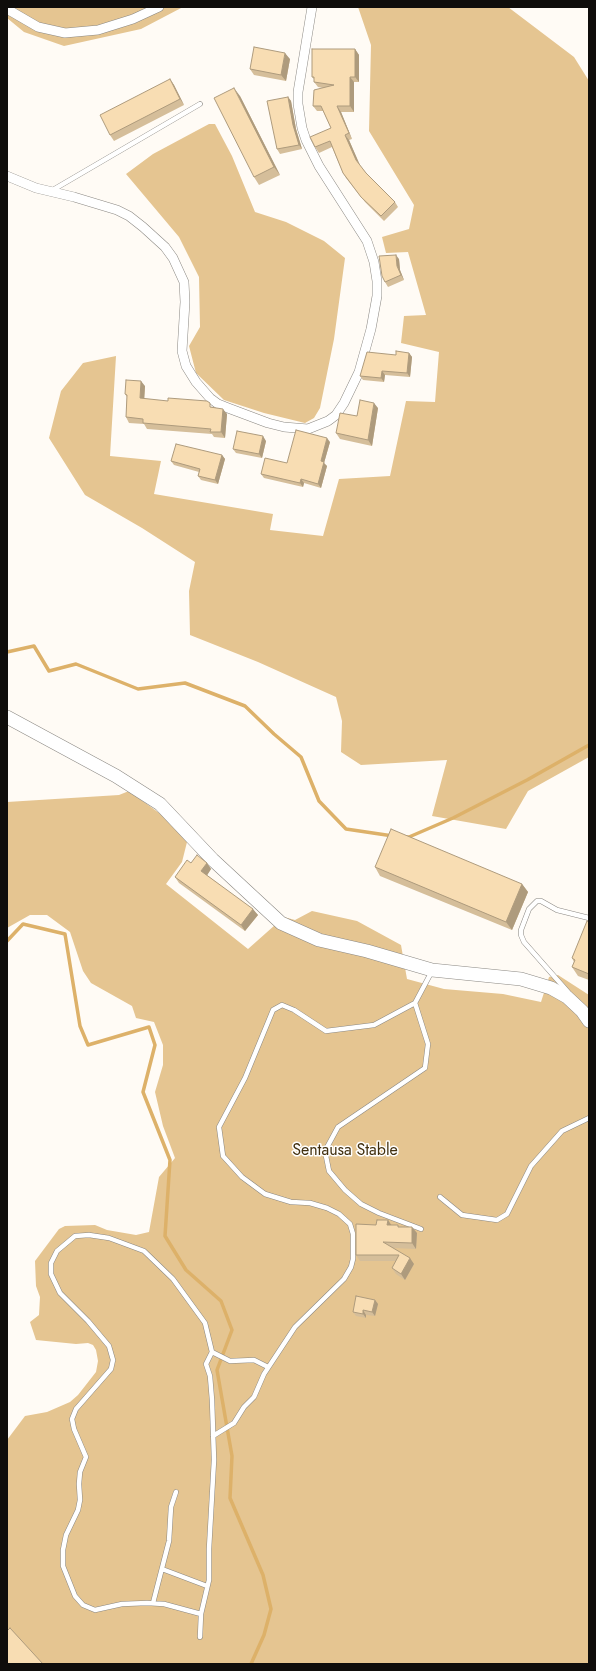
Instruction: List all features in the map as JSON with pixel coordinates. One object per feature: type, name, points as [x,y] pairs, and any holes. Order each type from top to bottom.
[{"type":"street","points":[[7,9],[38,27],[66,33],[98,30],[159,7]]},
{"type":"street","points":[[7,176],[25,185],[117,210],[129,216],[165,247],[173,258],[184,282],[185,302],[182,351],[186,366],[196,382],[210,398],[223,406],[268,423],[284,427],[308,429],[328,421],[336,415],[344,403],[359,372],[371,329],[377,296],[377,281],[374,262],[367,241],[319,166],[308,145],[302,128],[298,104],[298,92],[312,7]]},
{"type":"street","points":[[7,716],[116,776],[160,804],[213,860],[280,923],[319,940],[367,951],[432,970],[521,979],[551,988],[567,997],[582,1011],[589,1022]]},
{"type":"lane","points":[[50,192],[200,104]]},
{"type":"lane","points":[[574,1004],[570,993],[524,942],[521,935],[521,930],[529,908],[537,901],[541,901],[557,910],[589,918]]},
{"type":"lane","points":[[213,1436],[234,1423],[244,1406],[254,1397],[268,1367],[294,1327],[344,1279],[353,1259],[353,1234],[350,1224],[339,1214],[327,1208],[310,1203],[291,1202],[264,1194],[242,1177],[223,1156],[219,1127],[245,1078],[273,1010],[282,1005],[294,1010],[326,1031],[374,1025],[416,1003],[432,970]]},
{"type":"lane","points":[[416,1003],[428,1044],[425,1068],[338,1127],[325,1151],[329,1171],[345,1190],[361,1204],[378,1213],[421,1229]]},
{"type":"lane","points":[[440,1197],[462,1215],[497,1220],[507,1214],[531,1166],[562,1132],[589,1118]]},
{"type":"lane","points":[[201,1614],[164,1604],[153,1603],[122,1604],[94,1610],[83,1605],[75,1596],[63,1566],[64,1542],[66,1534],[78,1510],[80,1500],[80,1472],[86,1457],[74,1429],[72,1419],[76,1408],[111,1369],[113,1360],[109,1346],[88,1321],[60,1294],[54,1283],[51,1274],[51,1263],[57,1251],[75,1236],[90,1235],[109,1238],[144,1251],[174,1279],[190,1301],[205,1323],[214,1353],[230,1361],[254,1360],[268,1367]]},
{"type":"lane","points":[[200,1636],[201,1614],[209,1580],[208,1549],[214,1460],[210,1376],[206,1364],[214,1353]]},
{"type":"lane","points":[[153,1603],[169,1541],[171,1507],[176,1492]]},
{"type":"lane","points":[[162,1569],[207,1586]]},
{"type":"green space","points":[[7,7],[183,7],[141,29],[64,46],[24,32],[7,18]]},
{"type":"green space","points":[[358,7],[508,7],[574,57],[589,81],[589,757],[528,791],[506,829],[432,816],[447,760],[361,765],[341,752],[342,721],[336,697],[258,662],[190,635],[189,591],[195,562],[142,528],[85,495],[49,438],[61,391],[83,363],[116,356],[110,456],[161,461],[154,494],[273,514],[270,530],[323,536],[339,479],[390,476],[406,401],[435,402],[439,352],[401,343],[404,316],[426,315],[408,252],[386,253],[382,237],[409,229],[414,205],[369,131],[371,45]]},
{"type":"green space","points":[[209,124],[215,124],[232,156],[255,212],[286,222],[324,241],[345,258],[334,339],[320,408],[314,418],[305,423],[264,413],[224,400],[196,373],[189,346],[200,327],[199,277],[179,237],[126,174],[153,154]]},
{"type":"green space","name":"Sentausa Stable","points":[[129,791],[166,818],[187,842],[182,862],[166,884],[248,949],[284,917],[295,920],[312,911],[357,921],[401,945],[407,979],[444,989],[503,994],[541,1002],[549,977],[558,975],[589,995],[589,1664],[7,1664],[7,1440],[25,1416],[47,1412],[70,1402],[78,1395],[96,1372],[98,1361],[96,1350],[93,1345],[88,1343],[76,1344],[36,1340],[30,1322],[39,1315],[40,1297],[36,1286],[35,1261],[59,1229],[65,1226],[95,1225],[107,1230],[136,1235],[149,1232],[159,1177],[175,1158],[163,1126],[155,1092],[163,1065],[163,1045],[154,1022],[136,1018],[132,1006],[91,983],[83,971],[70,932],[47,915],[30,915],[7,928],[7,802],[119,795]]},
{"type":"building","points":[[254,47],[285,53],[281,75],[250,69]]},
{"type":"building","points":[[312,49],[355,49],[355,77],[350,77],[350,106],[337,106],[349,133],[345,135],[356,160],[366,173],[395,202],[381,216],[361,197],[343,173],[330,141],[315,147],[310,137],[331,128],[321,106],[313,106],[314,90],[334,85],[314,82],[314,77],[312,77]]},
{"type":"building","points":[[170,79],[180,99],[110,135],[100,115]]},
{"type":"building","points":[[234,88],[274,167],[254,177],[214,98]]},
{"type":"building","points":[[288,97],[293,125],[299,145],[277,149],[267,101]]},
{"type":"building","points":[[396,255],[397,266],[401,275],[385,282],[382,276],[379,256]]},
{"type":"building","points":[[396,351],[409,353],[407,373],[382,371],[381,378],[360,376],[367,352],[396,355]]},
{"type":"building","points":[[126,380],[141,381],[140,398],[168,401],[168,398],[207,401],[210,403],[210,407],[223,409],[221,432],[210,432],[211,429],[143,423],[143,419],[126,417]]},
{"type":"building","points":[[360,400],[374,403],[368,440],[336,433],[340,413],[357,416]]},
{"type":"building","points":[[296,430],[327,438],[321,461],[324,462],[318,484],[301,479],[300,483],[261,474],[265,458],[287,463]]},
{"type":"building","points":[[237,431],[263,436],[259,454],[233,449]]},
{"type":"building","points":[[176,444],[222,455],[215,480],[198,476],[200,469],[171,461]]},
{"type":"building","points":[[391,829],[522,884],[506,922],[375,867]]},
{"type":"building","points":[[197,855],[207,863],[201,871],[253,909],[241,925],[175,877],[187,860],[191,863]]},
{"type":"building","points":[[587,921],[589,922],[589,974],[572,967],[575,960],[572,958]]},
{"type":"building","points":[[377,1220],[388,1220],[387,1225],[412,1227],[412,1243],[383,1242],[410,1258],[401,1274],[392,1268],[399,1255],[356,1255],[356,1224],[376,1225]]},
{"type":"building","points":[[356,1296],[375,1300],[372,1312],[363,1310],[363,1314],[353,1312]]},
{"type":"building","points":[[10,1628],[43,1664],[7,1664],[7,1631]]},
{"type":"waterway","points":[[7,652],[34,646],[49,671],[76,664],[138,689],[185,683],[245,706],[301,757],[319,801],[346,829],[393,836]]},
{"type":"waterway","points":[[405,837],[409,837],[453,818],[527,780],[589,745]]},
{"type":"waterway","points":[[7,941],[23,924],[65,934],[80,1026],[88,1045],[149,1027],[155,1045],[143,1092],[170,1160],[165,1236],[186,1270],[221,1301],[232,1330],[217,1370],[232,1456],[230,1498],[263,1575],[271,1609],[264,1635],[251,1664]]}]
